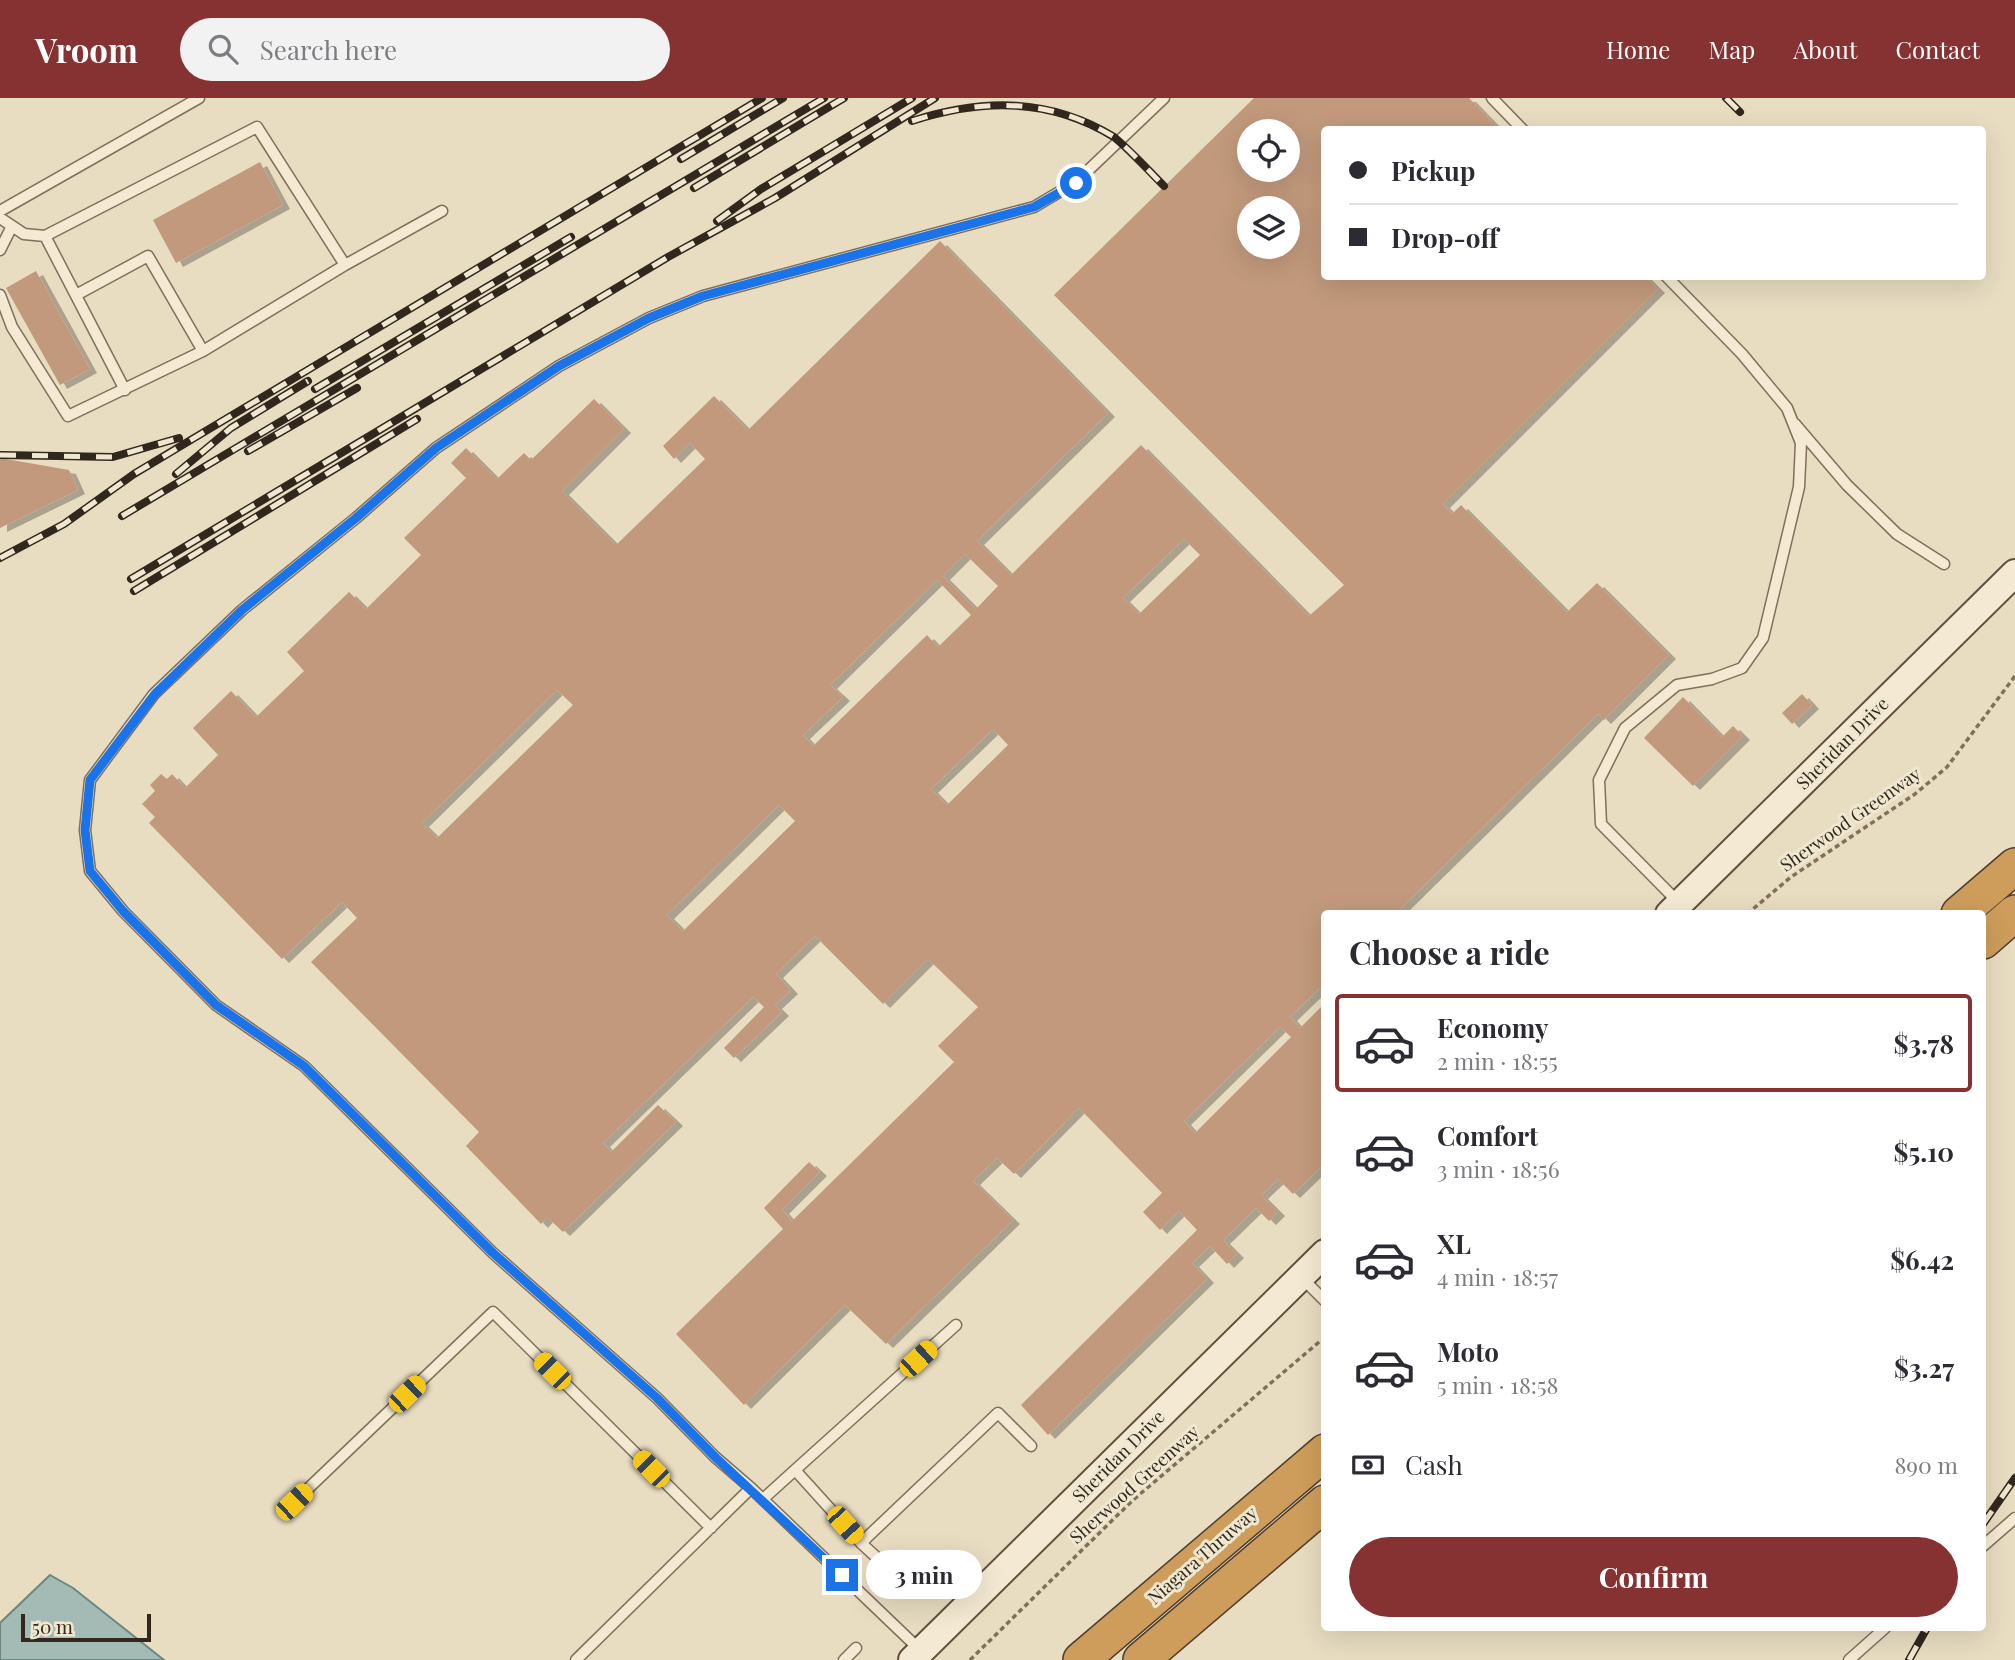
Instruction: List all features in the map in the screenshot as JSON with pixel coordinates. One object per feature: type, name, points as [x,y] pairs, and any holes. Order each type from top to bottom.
[{"type":"highway","points":[[1964,910],[2015,866]]},
{"type":"highway","points":[[1986,938],[2015,913]]},
{"type":"highway","name":"Niagara Thruway","points":[[1081,1660],[1321,1455]]},
{"type":"highway","points":[[1141,1660],[1321,1506]]},
{"type":"main road","name":"Sheridan Drive","points":[[1674,909],[2015,573]]},
{"type":"main road","name":"Sheridan Drive","points":[[916,1656],[1321,1257]]},
{"type":"lane","points":[[0,211],[199,98]]},
{"type":"lane","points":[[916,1656],[751,1488],[715,1457],[657,1398],[493,1253],[304,1066],[216,1005],[123,911],[90,871],[85,830],[90,780],[155,694],[242,610],[356,518],[436,448],[559,366],[649,318],[703,296],[1034,207],[1076,183],[1164,98]]},
{"type":"lane","points":[[1492,98],[1518,126]]},
{"type":"lane","points":[[0,218],[11,228],[24,234],[45,236],[257,127],[345,265]]},
{"type":"lane","points":[[0,295],[12,327],[68,416],[203,351],[345,265],[442,211]]},
{"type":"lane","points":[[0,250],[11,228]]},
{"type":"lane","points":[[45,236],[125,390]]},
{"type":"lane","points":[[76,295],[148,256],[203,351]]},
{"type":"lane","points":[[1670,280],[1742,354],[1787,408],[1801,443],[1799,487],[1763,638],[1742,668],[1712,679],[1677,684],[1625,728],[1599,780],[1601,824],[1674,909]]},
{"type":"lane","points":[[1791,418],[1847,485],[1897,534],[1944,564]]},
{"type":"lane","points":[[1301,1276],[1321,1297]]},
{"type":"lane","points":[[294,1502],[493,1312],[710,1528]]},
{"type":"lane","points":[[762,1499],[956,1325]]},
{"type":"lane","points":[[861,1544],[998,1413],[1031,1446]]},
{"type":"lane","points":[[795,1470],[861,1544],[901,1580]]},
{"type":"lane","points":[[576,1660],[751,1488]]},
{"type":"lane","points":[[1986,1543],[2015,1518]]},
{"type":"lane","points":[[1849,1660],[1882,1631]]},
{"type":"lane","points":[[844,1660],[856,1648]]},
{"type":"path","name":"Sherwood Greenway","points":[[1752,910],[1791,877],[1915,794],[1947,767],[1964,748],[2015,676]]},
{"type":"path","name":"Sherwood Greenway","points":[[970,1660],[1133,1500],[1321,1340]]},
{"type":"water","points":[[50,1575],[73,1588],[164,1660],[0,1660],[0,1623]]},
{"type":"building","points":[[1254,98],[1469,98],[1496,126],[1321,126],[1321,280],[1649,280],[1658,289],[1443,504],[1452,514],[1461,505],[1567,612],[1597,583],[1669,655],[1604,720],[1598,714],[1399,910],[1321,910],[1321,987],[1290,1017],[1300,1028],[1321,1007],[1321,1167],[1293,1194],[1278,1179],[1261,1195],[1278,1212],[1269,1221],[1256,1208],[1223,1240],[1237,1254],[1227,1264],[1210,1246],[1192,1263],[1207,1279],[1048,1435],[1021,1405],[1197,1230],[1179,1211],[1160,1230],[1143,1212],[1162,1193],[1079,1108],[1014,1174],[997,1158],[973,1181],[1013,1220],[886,1344],[845,1305],[744,1405],[676,1334],[783,1229],[764,1208],[809,1162],[820,1172],[782,1210],[792,1221],[954,1062],[938,1046],[978,1007],[928,959],[883,1004],[815,936],[776,974],[791,990],[775,1005],[782,1012],[734,1058],[724,1048],[764,1007],[753,997],[603,1143],[611,1152],[658,1105],[676,1122],[563,1232],[547,1217],[541,1224],[466,1146],[479,1132],[311,962],[357,918],[342,902],[282,959],[149,823],[155,817],[142,804],[155,791],[150,785],[161,774],[167,779],[172,774],[185,788],[218,755],[193,728],[231,691],[256,717],[304,671],[287,652],[349,592],[366,609],[421,555],[404,538],[466,478],[451,463],[466,448],[497,479],[524,453],[531,460],[594,399],[624,429],[562,491],[616,545],[705,459],[690,443],[674,459],[663,446],[714,396],[748,430],[940,241],[1108,413],[977,541],[1011,575],[1141,445],[1309,616],[1344,585],[1054,295]],"holes":[[[1184,539],[1200,555],[1139,614],[1123,598]],[[965,554],[998,586],[976,609],[943,576]],[[937,580],[971,615],[938,647],[927,635],[813,746],[803,735],[843,697],[830,685]],[[557,690],[573,705],[437,838],[422,823]],[[993,729],[1008,745],[947,805],[931,789]],[[779,805],[795,821],[683,931],[667,915]],[[1280,1027],[1291,1037],[1195,1133],[1184,1121]]]},
{"type":"building","points":[[260,162],[283,205],[176,263],[153,220]]},
{"type":"building","points":[[36,271],[90,369],[60,385],[6,288]]},
{"type":"building","points":[[0,458],[69,470],[78,490],[0,528]]},
{"type":"building","points":[[1802,694],[1812,705],[1792,724],[1782,713]]},
{"type":"building","points":[[1683,697],[1722,737],[1733,726],[1743,736],[1693,786],[1644,738]]},
{"type":"railway","points":[[0,558],[64,524],[134,474],[762,98]]},
{"type":"railway","points":[[681,159],[783,98]]},
{"type":"railway","points":[[122,516],[824,98]]},
{"type":"railway","points":[[694,188],[844,98]]},
{"type":"railway","points":[[717,221],[761,189],[912,98]]},
{"type":"railway","points":[[131,579],[668,257],[775,198],[935,98]]},
{"type":"railway","points":[[1726,98],[1740,112]]},
{"type":"railway","points":[[912,121],[965,108],[991,106],[1016,106],[1066,115],[1114,137],[1164,186]]},
{"type":"railway","points":[[315,389],[571,237]]},
{"type":"railway","points":[[176,474],[231,428],[308,381]]},
{"type":"railway","points":[[248,451],[357,388]]},
{"type":"railway","points":[[134,591],[417,419]]},
{"type":"railway","points":[[0,455],[113,457],[179,438]]},
{"type":"railway","points":[[1986,1520],[2015,1478]]},
{"type":"railway","points":[[1909,1660],[1925,1631]]},
{"type":"route","points":[[842,1575],[715,1457],[657,1398],[493,1253],[304,1066],[216,1005],[123,911],[90,871],[85,830],[90,780],[155,694],[242,610],[356,518],[436,448],[559,366],[649,318],[703,296],[1034,207],[1076,183]]}]
